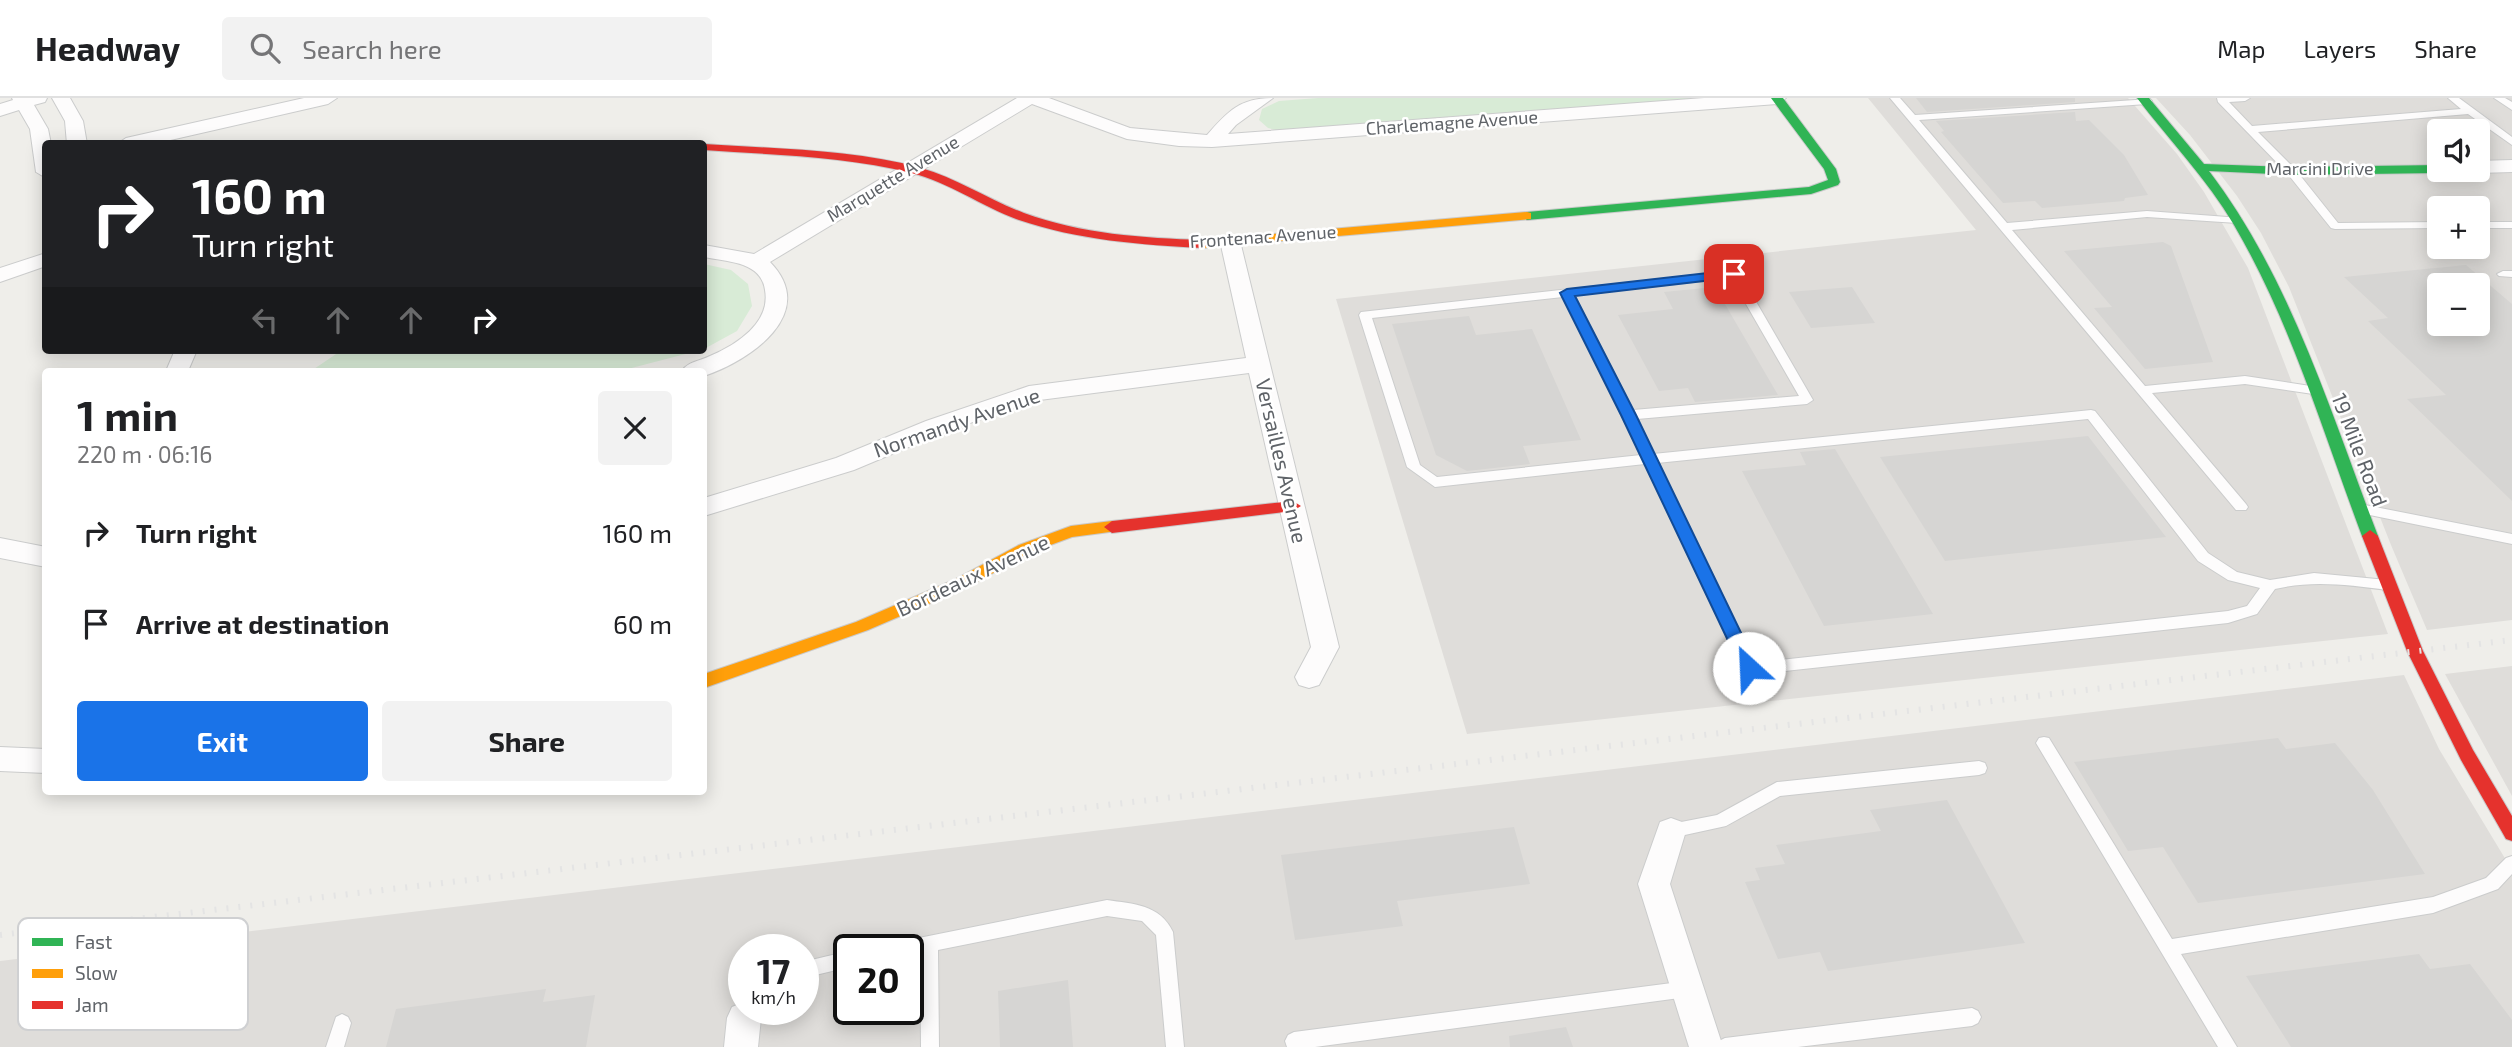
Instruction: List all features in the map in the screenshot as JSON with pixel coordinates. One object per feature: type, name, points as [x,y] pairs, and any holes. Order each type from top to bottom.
[{"type":"street","points":[[61,98],[74,121],[76,140]]},
{"type":"street","points":[[144,140],[328,98]]},
{"type":"street","name":"Charlemagne Avenue","points":[[1031,98],[1127,133],[1212,141],[1777,98]]},
{"type":"street","name":"Marquette Avenue","points":[[757,261],[1031,98]]},
{"type":"street","points":[[1212,141],[1228,121],[1264,98]]},
{"type":"street","name":"Frontenac Avenue","points":[[707,147],[810,155],[908,169],[949,183],[1020,216],[1109,239],[1170,243],[1230,241],[1811,190],[1834,182],[1830,169],[1777,98]]},
{"type":"street","points":[[0,110],[27,100],[39,129],[42,151]]},
{"type":"street","name":"19 Mile Road","points":[[2145,100],[2201,167],[2238,220],[2277,295],[2387,585],[2442,709],[2512,832]]},
{"type":"street","points":[[2490,167],[2512,166]]},
{"type":"street","name":"Marcini Drive","points":[[2201,167],[2291,171],[2427,169]]},
{"type":"street","name":"Versailles Avenue","points":[[1230,241],[1325,647],[1309,677]]},
{"type":"street","points":[[701,368],[741,349],[761,333],[773,313],[777,292],[770,275],[757,261],[707,252]]},
{"type":"street","points":[[0,275],[42,260]]},
{"type":"street","name":"Normandy Avenue","points":[[707,506],[845,464],[934,427],[1029,394],[1259,364]]},
{"type":"street","name":"Bordeaux Avenue","points":[[707,680],[862,626],[962,583],[1024,549],[1071,532],[1293,506]]},
{"type":"street","points":[[0,548],[42,556]]},
{"type":"street","points":[[0,759],[42,761]]},
{"type":"street","points":[[1671,831],[1654,884],[1706,1047]]},
{"type":"lane","points":[[1895,98],[2241,507]]},
{"type":"lane","points":[[2245,98],[2221,100],[2253,129],[2291,171],[2334,226],[2427,225]]},
{"type":"lane","points":[[2454,98],[2512,142]]},
{"type":"lane","points":[[2499,98],[2512,107]]},
{"type":"lane","points":[[1912,118],[2145,100]]},
{"type":"lane","points":[[2253,129],[2471,111]]},
{"type":"lane","points":[[2004,227],[2147,214],[2238,220]]},
{"type":"lane","points":[[2490,225],[2512,225]]},
{"type":"lane","points":[[1629,415],[1807,400],[1734,274],[1365,315],[1414,467],[1435,482],[2091,414],[2203,557],[2232,576],[2270,585],[2288,580],[2328,576],[2387,585]]},
{"type":"lane","points":[[1567,293],[1629,415],[1749,668],[2228,617],[2252,610],[2270,585]]},
{"type":"lane","points":[[2142,390],[2245,380],[2313,390]]},
{"type":"lane","points":[[2358,508],[2512,539]]},
{"type":"lane","points":[[2044,743],[2228,1047]]},
{"type":"lane","points":[[1671,831],[1720,821],[1777,789],[1979,768]]},
{"type":"lane","points":[[2168,948],[2433,905],[2492,884],[2512,863]]},
{"type":"lane","points":[[924,945],[1107,908],[1147,914],[1164,932],[1175,1047]]},
{"type":"lane","points":[[929,944],[930,1047]]},
{"type":"lane","points":[[1294,1041],[1688,989]]},
{"type":"lane","points":[[1725,1047],[1972,1017]]},
{"type":"lane","points":[[335,1047],[342,1023]]},
{"type":"shaded area","points":[[1868,98],[2128,98],[2177,154],[2204,192],[2248,268],[2388,634],[1467,734],[1336,299],[1976,230]]},
{"type":"shaded area","points":[[2156,98],[2512,98],[2512,620],[2427,630],[2289,287],[2261,233],[2237,196],[2190,135]]},
{"type":"shaded area","points":[[2512,666],[2512,796],[2445,674]]},
{"type":"shaded area","points":[[2404,675],[2439,749],[2512,870],[2512,1047],[0,1047],[0,961],[18,959],[18,1030],[248,1030],[248,931]]},
{"type":"green space","points":[[1318,98],[1703,98],[1283,132],[1268,128],[1259,120],[1262,109],[1279,101]]},
{"type":"green space","points":[[707,265],[731,270],[748,284],[752,306],[737,331],[707,347]]},
{"type":"green space","points":[[336,354],[686,354],[632,368],[315,368]]},
{"type":"building","points":[[1916,98],[2075,98],[2075,102],[1927,112]]},
{"type":"building","points":[[2075,112],[2076,121],[2089,120],[2124,155],[2148,195],[2125,198],[2124,201],[2042,208],[2035,201],[2003,203],[1941,132],[1944,131],[1936,121]]},
{"type":"building","points":[[2163,242],[2171,246],[2213,362],[2145,369],[2094,308],[2112,307],[2064,251]]},
{"type":"building","points":[[2466,265],[2475,273],[2427,273],[2427,336],[2490,336],[2490,285],[2512,304],[2512,501],[2407,399],[2446,395],[2368,321],[2388,318],[2344,277]]},
{"type":"building","points":[[1715,287],[1778,395],[1695,402],[1688,388],[1659,391],[1618,315],[1673,309],[1664,292]]},
{"type":"building","points":[[1852,287],[1875,323],[1811,328],[1789,292]]},
{"type":"building","points":[[1469,316],[1476,335],[1532,329],[1581,440],[1523,446],[1530,464],[1467,471],[1436,455],[1392,324]]},
{"type":"building","points":[[2088,436],[2166,537],[1945,561],[1880,457]]},
{"type":"building","points":[[1835,449],[1933,614],[1824,626],[1742,471],[1806,465],[1800,452]]},
{"type":"building","points":[[2278,738],[2286,749],[2335,743],[2373,790],[2425,874],[2198,903],[2163,847],[2128,851],[2074,762]]},
{"type":"building","points":[[1947,800],[2025,943],[1828,971],[1820,952],[1778,959],[1745,882],[1760,880],[1755,868],[1785,864],[1776,845],[1881,831],[1870,810]]},
{"type":"building","points":[[1514,827],[1530,884],[1397,901],[1403,926],[1295,940],[1281,855]]},
{"type":"building","points":[[2419,954],[2430,969],[2470,964],[2512,1020],[2512,1047],[2291,1047],[2246,976]]},
{"type":"building","points":[[1068,980],[1073,1047],[1000,1047],[998,991]]},
{"type":"building","points":[[546,989],[543,1002],[595,995],[586,1047],[386,1047],[396,1009]]},
{"type":"building","points":[[1566,1027],[1573,1047],[1510,1047],[1509,1036]]},
{"type":"railway","points":[[145,918],[2512,640]]},
{"type":"railway","points":[[0,935],[18,933]]},
{"type":"traffic: fast","points":[[1527,216],[1811,190],[1834,182],[1830,169],[1777,98]]},
{"type":"traffic: fast","points":[[2143,98],[2215,186],[2251,244],[2300,351],[2370,536]]},
{"type":"traffic: fast","points":[[2201,167],[2291,171],[2427,169]]},
{"type":"traffic: slow","points":[[1203,244],[1527,216]]},
{"type":"traffic: slow","points":[[707,680],[862,626],[962,583],[1024,549],[1071,532],[1112,527]]},
{"type":"traffic: jam","points":[[707,147],[831,157],[906,168],[942,180],[999,208],[1048,225],[1124,239],[1203,244]]},
{"type":"traffic: jam","points":[[1112,527],[1293,506]]},
{"type":"traffic: jam","points":[[2370,536],[2415,651],[2467,755],[2512,833]]},
{"type":"route","points":[[1734,274],[1567,293],[1629,415],[1749,668]]}]
